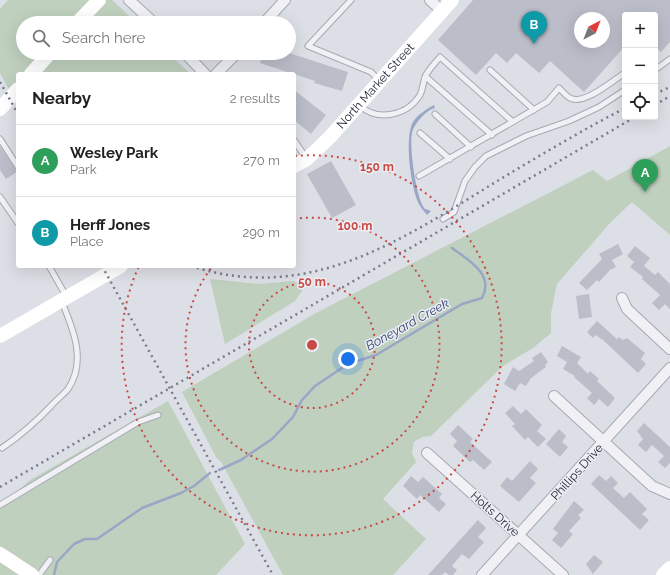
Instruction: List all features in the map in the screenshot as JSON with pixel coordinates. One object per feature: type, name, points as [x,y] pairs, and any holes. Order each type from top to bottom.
[{"type":"street","points":[[84,16],[99,0]]},
{"type":"street","points":[[129,0],[146,16]]},
{"type":"street","points":[[270,16],[285,0]]},
{"type":"street","points":[[430,0],[442,11]]},
{"type":"street","name":"North Market Street","points":[[296,165],[307,159],[330,137],[452,0]]},
{"type":"street","points":[[33,72],[44,60]]},
{"type":"street","points":[[192,60],[203,72]]},
{"type":"street","points":[[218,72],[230,60]]},
{"type":"street","points":[[0,109],[16,91]]},
{"type":"street","points":[[0,336],[118,268]]},
{"type":"street","points":[[622,298],[627,309],[670,349]]},
{"type":"street","name":"Phillips Drive","points":[[482,575],[670,368]]},
{"type":"street","points":[[554,396],[652,486],[670,494]]},
{"type":"street","name":"Holts Drive","points":[[426,453],[563,575]]},
{"type":"street","points":[[0,554],[32,575]]},
{"type":"street","points":[[664,575],[670,568]]},
{"type":"lane","points":[[351,0],[308,46],[371,72],[379,81]]},
{"type":"lane","points":[[358,105],[365,111],[376,116],[386,116],[408,107],[420,94],[426,77],[440,58],[513,122]]},
{"type":"lane","points":[[658,68],[670,59]]},
{"type":"lane","points":[[490,70],[534,110]]},
{"type":"lane","points":[[419,176],[547,102],[559,88],[571,99],[580,100],[588,97],[622,75]]},
{"type":"lane","points":[[426,77],[492,135]]},
{"type":"lane","points":[[444,220],[454,212],[465,181],[486,156],[526,136],[569,121],[599,107],[622,92]]},
{"type":"lane","points":[[435,114],[471,147]]},
{"type":"lane","points":[[420,132],[450,159]]},
{"type":"lane","points":[[0,139],[16,164]]},
{"type":"lane","points":[[296,143],[307,159]]},
{"type":"lane","points":[[0,197],[16,220]]},
{"type":"lane","points":[[2,448],[35,424],[67,390],[76,371],[77,350],[74,331],[64,299],[50,268]]},
{"type":"lane","points":[[0,505],[138,422],[158,415]]},
{"type":"lane","points":[[39,575],[50,560]]},
{"type":"green space","points":[[8,0],[112,0],[129,16],[16,16],[16,60],[176,60],[189,72],[16,72],[16,102],[0,73],[0,9]]},
{"type":"green space","points":[[670,146],[670,235],[632,202],[610,223],[557,284],[551,313],[551,333],[533,348],[503,366],[431,436],[422,437],[414,442],[412,453],[416,462],[383,499],[426,539],[393,575],[283,575],[221,462],[216,457],[182,392],[316,313],[593,170],[607,181]]},
{"type":"green space","points":[[210,279],[258,284],[294,281],[304,288],[295,301],[225,344]]},
{"type":"green space","points":[[168,401],[245,544],[216,575],[39,575],[16,556],[0,546],[0,507],[30,480]]},
{"type":"green space","points":[[0,559],[25,575],[0,575]]},
{"type":"water","points":[[434,105],[435,108],[424,114],[415,126],[411,139],[414,172],[419,195],[425,209],[431,211],[427,215],[419,204],[415,195],[411,174],[409,139],[410,129],[415,119],[422,112]]},
{"type":"building","points":[[473,0],[670,0],[670,42],[661,52],[658,49],[658,12],[622,12],[622,49],[584,92],[550,61],[539,73],[516,53],[507,63],[496,53],[476,75],[438,40]]},
{"type":"building","points":[[296,55],[348,72],[342,91],[314,83],[315,81],[296,75],[296,72],[288,72],[260,63],[261,60],[296,60]]},
{"type":"building","points":[[296,92],[326,115],[311,134],[296,122]]},
{"type":"building","points":[[0,146],[16,173],[6,179],[0,170]]},
{"type":"building","points":[[331,161],[356,205],[332,218],[307,174]]},
{"type":"building","points":[[618,244],[623,254],[612,260],[616,267],[610,270],[599,282],[597,280],[587,290],[579,283],[602,259],[599,254]]},
{"type":"building","points":[[635,246],[650,258],[644,266],[655,275],[658,272],[670,284],[670,309],[665,304],[659,310],[652,303],[660,295],[642,279],[643,277],[630,267],[634,262],[627,256]]},
{"type":"building","points":[[589,294],[592,317],[579,319],[576,296]]},
{"type":"building","points":[[597,321],[617,339],[619,337],[623,340],[627,338],[645,353],[641,359],[646,364],[638,373],[603,340],[595,335],[593,338],[587,332]]},
{"type":"building","points":[[562,346],[581,357],[577,363],[588,374],[590,371],[599,379],[597,381],[615,398],[608,407],[599,399],[594,405],[587,398],[592,393],[574,377],[575,376],[563,369],[567,362],[557,356]]},
{"type":"building","points":[[541,352],[548,362],[545,365],[546,367],[531,378],[526,386],[520,383],[515,391],[504,384],[513,367],[519,371],[534,361],[532,358]]},
{"type":"building","points":[[513,406],[521,414],[526,409],[542,425],[537,431],[546,439],[538,447],[528,437],[525,440],[512,426],[515,424],[505,413]]},
{"type":"building","points":[[644,423],[670,447],[670,463],[665,468],[658,462],[664,456],[652,445],[646,452],[638,445],[643,439],[637,431]]},
{"type":"building","points":[[458,425],[473,439],[470,442],[492,462],[484,470],[473,460],[470,462],[453,446],[457,441],[450,434]]},
{"type":"building","points":[[559,429],[566,436],[562,442],[568,447],[560,457],[546,444]]},
{"type":"building","points":[[530,461],[538,469],[530,478],[536,483],[519,502],[500,486],[507,477],[512,481]]},
{"type":"building","points":[[599,475],[606,481],[611,476],[618,483],[613,488],[624,498],[630,492],[647,509],[642,514],[649,520],[640,530],[591,484]]},
{"type":"building","points":[[411,476],[418,482],[423,477],[442,494],[439,498],[446,504],[439,512],[420,495],[417,499],[403,486]]},
{"type":"building","points":[[574,501],[584,510],[578,515],[581,518],[569,531],[573,534],[561,548],[552,540],[558,533],[553,529]]},
{"type":"building","points":[[478,520],[486,528],[478,537],[484,542],[469,559],[462,554],[452,566],[457,570],[453,575],[449,575],[445,572],[442,575],[428,575]]},
{"type":"building","points":[[594,555],[603,562],[593,574],[586,564]]},
{"type":"waterway","name":"Boneyard Creek","points":[[219,470],[241,460],[272,439],[293,417],[302,400],[315,386],[348,364],[376,355],[462,304],[482,298],[485,289],[485,282],[478,268],[452,248]]},
{"type":"waterway","name":"Boneyard Creek","points":[[54,575],[57,562],[74,544],[85,539],[97,539],[142,508],[181,493],[194,486],[210,473]]},
{"type":"railway","points":[[0,82],[16,110]]},
{"type":"railway","points":[[658,93],[670,87]]},
{"type":"railway","points":[[658,103],[670,96]]},
{"type":"railway","points":[[199,268],[233,276],[274,277],[313,272],[351,260],[387,245],[423,226],[543,154],[622,110]]},
{"type":"railway","points":[[0,487],[630,120]]},
{"type":"railway","points":[[103,268],[273,575]]},
{"type":"place","name":"Herff Jones","points":[[534,44]]},
{"type":"place","name":"Wesley Park","points":[[645,192]]}]
